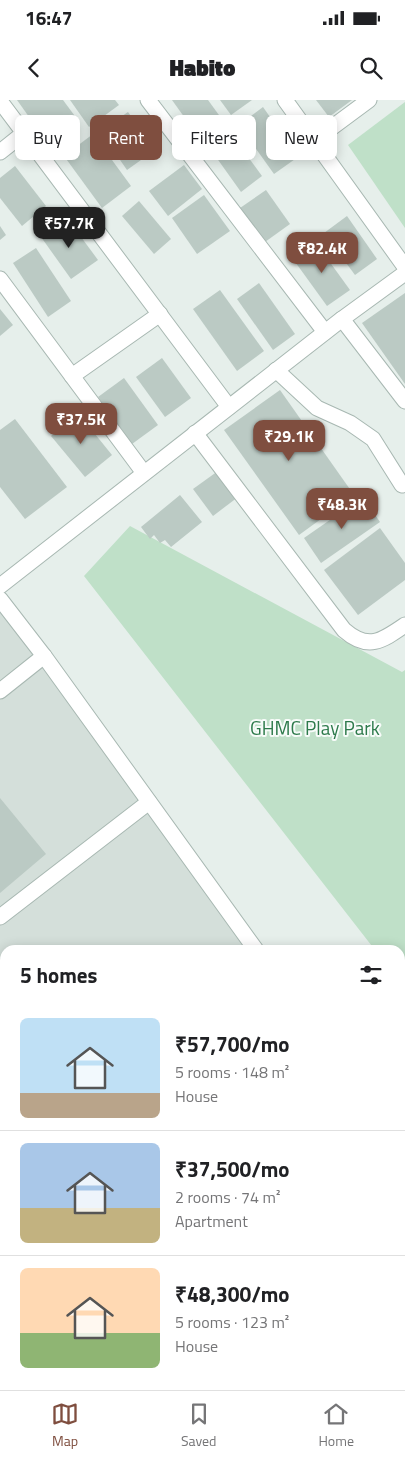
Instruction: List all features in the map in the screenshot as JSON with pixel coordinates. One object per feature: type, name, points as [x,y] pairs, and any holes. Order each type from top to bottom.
[{"type":"street","points":[[148,100],[325,332]]},
{"type":"street","points":[[285,100],[296,115]]},
{"type":"street","points":[[337,124],[369,100]]},
{"type":"street","points":[[0,101],[15,121]]},
{"type":"street","points":[[0,152],[15,140]]},
{"type":"street","points":[[44,160],[228,408]]},
{"type":"street","points":[[329,160],[405,267]]},
{"type":"street","points":[[0,586],[325,332],[405,273]]},
{"type":"street","points":[[0,280],[144,473]]},
{"type":"street","points":[[72,376],[160,314]]},
{"type":"street","points":[[342,319],[405,401]]},
{"type":"street","points":[[276,370],[316,408],[350,423],[373,439],[402,485]]},
{"type":"street","points":[[196,434],[351,637],[370,643],[385,639],[405,625]]},
{"type":"street","points":[[0,599],[44,656],[149,802],[247,945]]},
{"type":"street","points":[[0,691],[44,656]]},
{"type":"street","points":[[0,917],[149,802]]},
{"type":"shaded area","points":[[0,600],[249,945],[0,945]]},
{"type":"green space","points":[[405,102],[405,228],[348,145]]},
{"type":"green space","name":"GHMC Play Park","points":[[130,526],[402,672],[405,670],[405,945],[371,945],[84,576]]},
{"type":"building","points":[[17,100],[63,100],[74,115],[28,115]]},
{"type":"building","points":[[70,100],[115,100],[119,105],[105,115],[90,115],[89,127]]},
{"type":"building","points":[[172,100],[208,100],[219,115],[183,115]]},
{"type":"building","points":[[220,100],[252,100],[231,115]]},
{"type":"building","points":[[316,100],[352,100],[332,115],[327,115]]},
{"type":"building","points":[[263,107],[269,115],[266,115],[266,160],[294,160],[274,174],[256,149],[256,115],[252,115]]},
{"type":"building","points":[[90,136],[90,160],[112,160],[131,186],[102,208],[67,160],[80,160],[80,144]]},
{"type":"building","points":[[120,160],[141,160],[127,170]]},
{"type":"building","points":[[218,160],[250,160],[262,176],[241,192]]},
{"type":"building","points":[[184,165],[202,189],[168,216],[149,191]]},
{"type":"building","points":[[15,166],[46,206],[22,226],[0,198],[0,178]]},
{"type":"building","points":[[266,190],[290,224],[265,242],[240,208]]},
{"type":"building","points":[[204,195],[230,231],[197,254],[172,218]]},
{"type":"building","points":[[139,201],[171,239],[154,254],[122,216]]},
{"type":"building","points":[[347,216],[377,259],[355,275],[324,233]]},
{"type":"building","points":[[67,218],[98,260],[71,279],[41,237]]},
{"type":"building","points":[[0,226],[6,235],[0,240]]},
{"type":"building","points":[[316,243],[350,290],[327,306],[293,259]]},
{"type":"building","points":[[36,248],[71,301],[48,317],[13,263]]},
{"type":"building","points":[[259,283],[295,334],[273,350],[237,299]]},
{"type":"building","points":[[220,290],[264,351],[237,371],[193,309]]},
{"type":"building","points":[[405,293],[405,384],[362,323]]},
{"type":"building","points":[[0,309],[13,325],[0,336]]},
{"type":"building","points":[[162,358],[191,398],[165,417],[136,377]]},
{"type":"building","points":[[124,378],[158,425],[132,444],[98,397]]},
{"type":"building","points":[[280,390],[354,495],[299,535],[224,430]]},
{"type":"building","points":[[78,413],[112,455],[85,477],[51,436]]},
{"type":"building","points":[[15,419],[67,487],[25,519],[0,487],[0,430]]},
{"type":"building","points":[[218,471],[238,497],[213,516],[193,489]]},
{"type":"building","points":[[180,495],[202,522],[171,547],[165,540],[160,543],[154,535],[150,539],[141,527]]},
{"type":"building","points":[[363,497],[380,522],[321,563],[304,538]]},
{"type":"building","points":[[380,528],[405,563],[405,580],[358,615],[324,570]]},
{"type":"building","points":[[0,798],[46,854],[0,893]]}]
